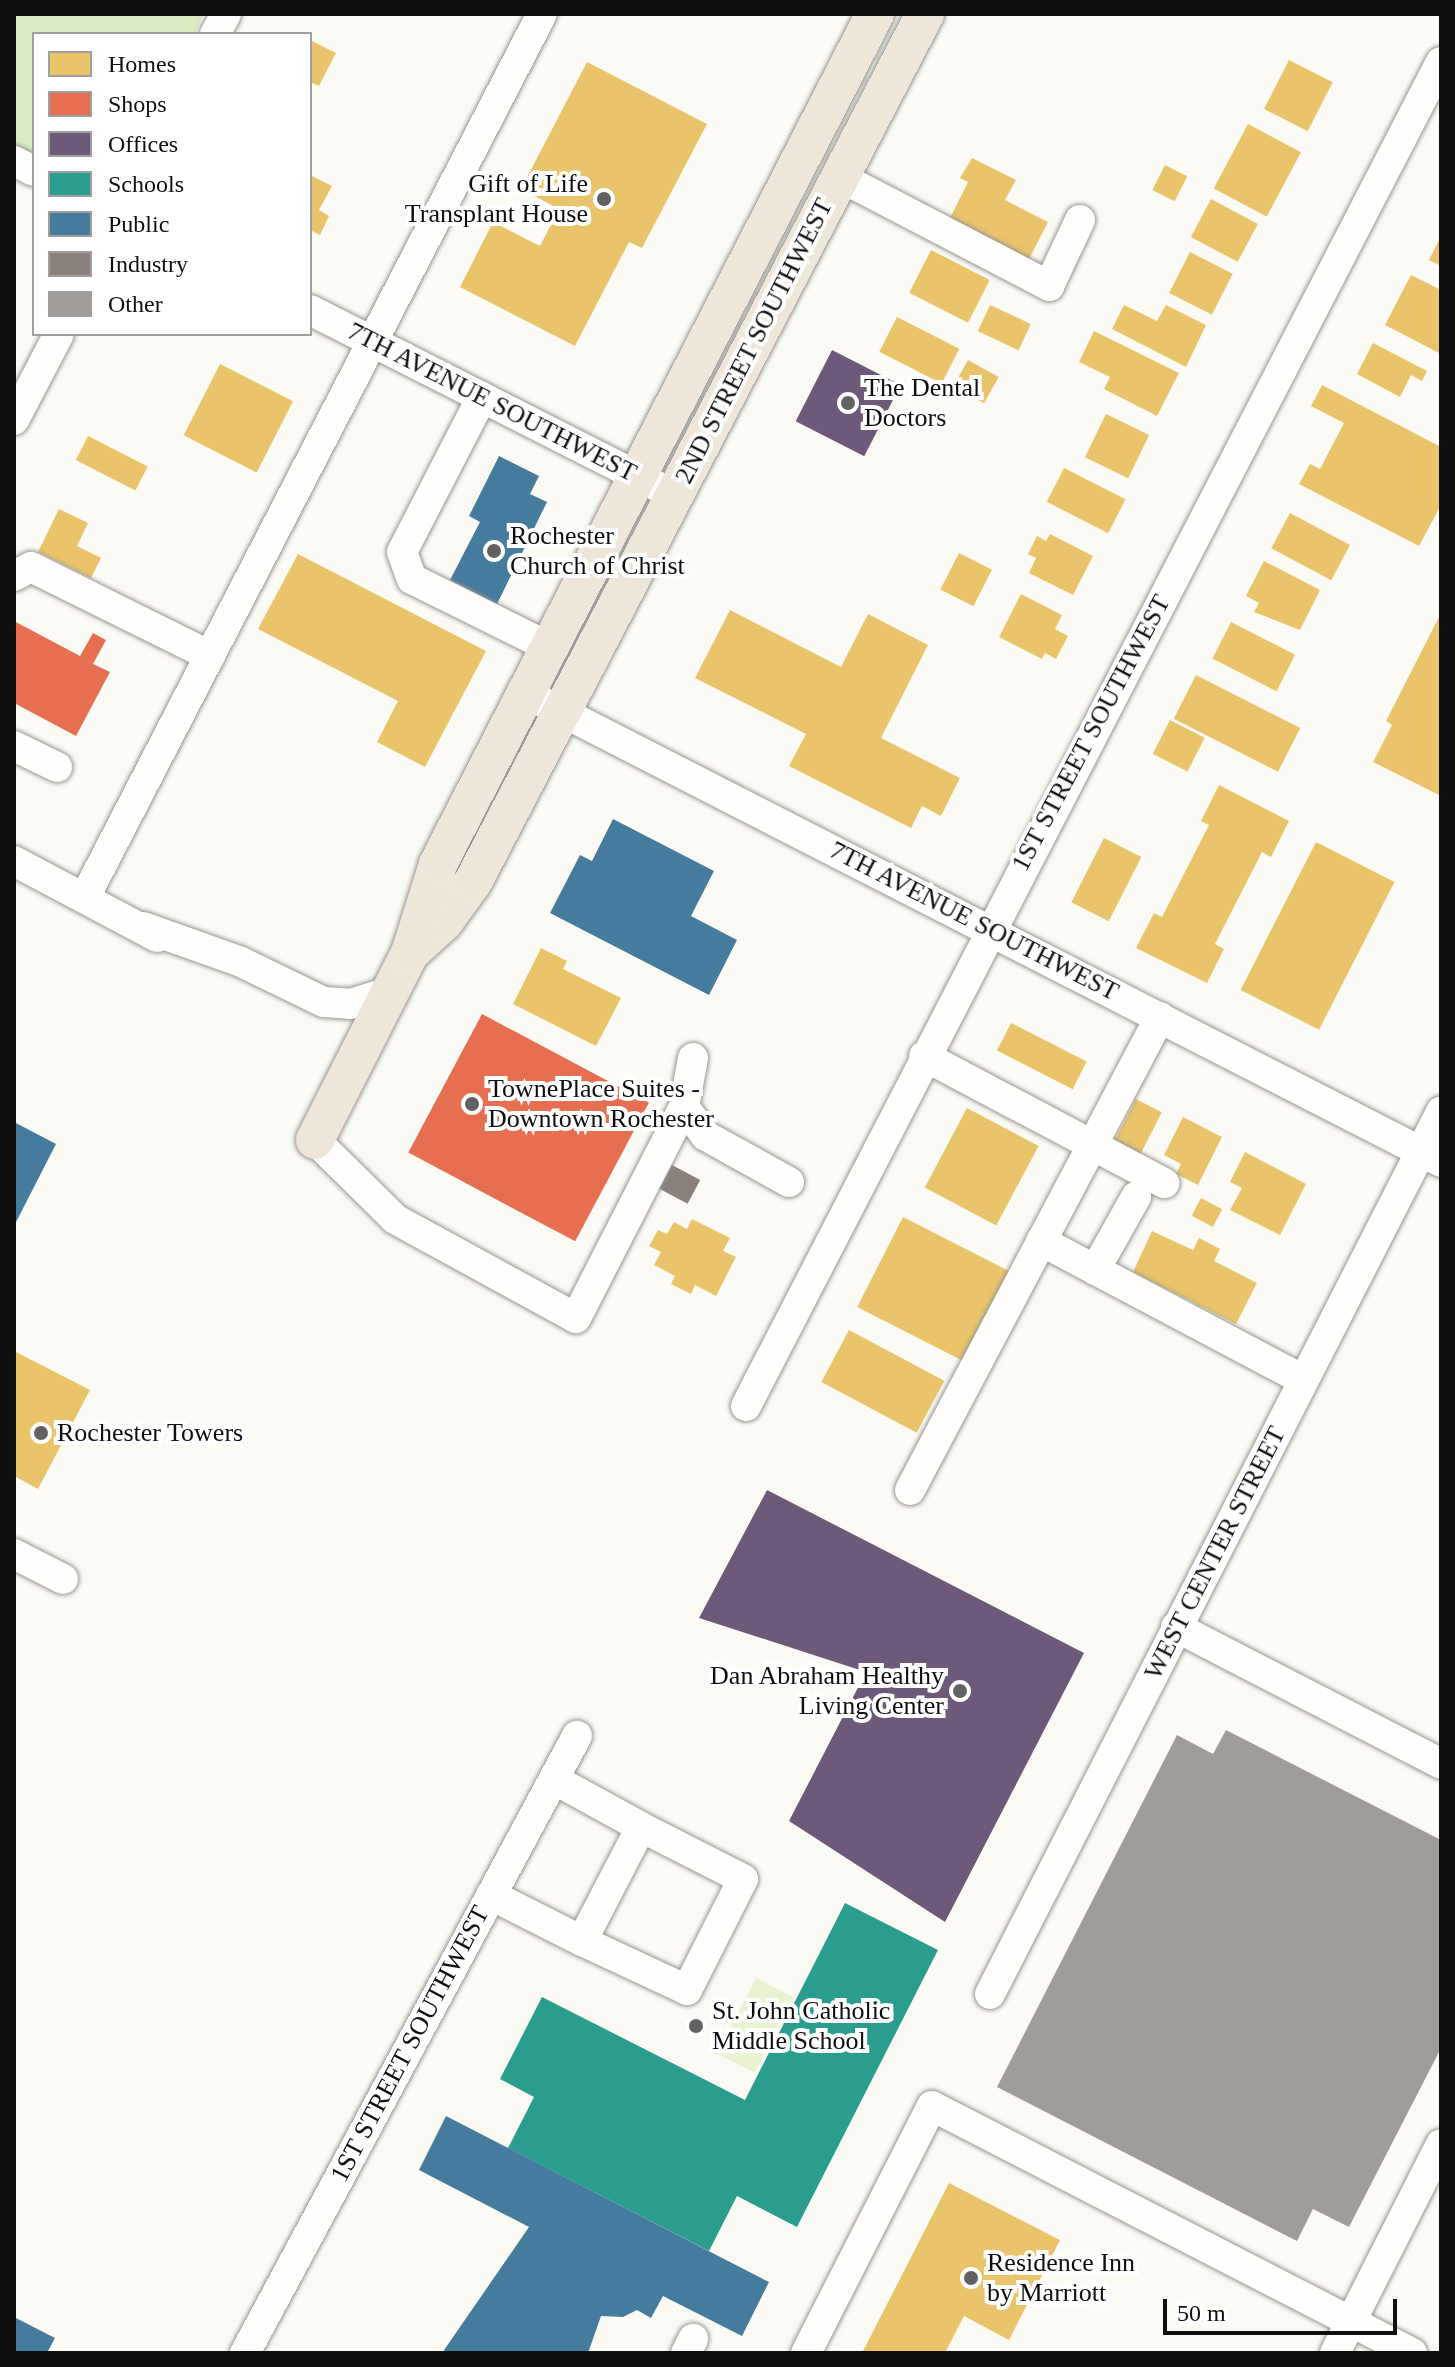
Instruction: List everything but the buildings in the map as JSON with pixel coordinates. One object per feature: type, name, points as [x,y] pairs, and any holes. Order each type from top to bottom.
[{"type":"main road","name":"2ND STREET SOUTHWEST","points":[[315,1140],[410,953],[438,864],[875,14]]},
{"type":"main road","name":"2ND STREET SOUTHWEST","points":[[410,953],[444,922],[473,882],[925,14]]},
{"type":"street","points":[[216,32],[226,14]]},
{"type":"street","points":[[85,897],[542,14]]},
{"type":"street","name":"1ST STREET SOUTHWEST","points":[[746,1406],[990,927],[1441,62]]},
{"type":"street","points":[[14,161],[32,170]]},
{"type":"street","points":[[840,177],[1049,286],[1080,220]]},
{"type":"street","name":"7TH AVENUE SOUTHWEST","points":[[312,311],[675,495]]},
{"type":"street","points":[[14,420],[58,336]]},
{"type":"street","points":[[482,397],[402,552],[412,579],[549,647]]},
{"type":"street","points":[[14,576],[31,567],[210,656]]},
{"type":"street","name":"7TH AVENUE SOUTHWEST","points":[[525,693],[990,927],[1431,1157]]},
{"type":"street","points":[[14,746],[57,767]]},
{"type":"street","points":[[14,861],[143,927],[223,955],[324,1002],[350,1004],[392,991]]},
{"type":"street","points":[[143,927],[171,947]]},
{"type":"street","points":[[910,1490],[1160,1017]]},
{"type":"street","points":[[924,1056],[1164,1183]]},
{"type":"street","points":[[315,1140],[395,1219],[576,1318],[684,1107],[693,1058]]},
{"type":"street","points":[[684,1107],[706,1136],[789,1182]]},
{"type":"street","name":"WEST CENTER STREET","points":[[990,1994],[1304,1380],[1431,1157],[1441,1112]]},
{"type":"street","points":[[1095,1270],[1136,1197]]},
{"type":"street","points":[[1041,1241],[1304,1380]]},
{"type":"street","points":[[14,1554],[63,1579]]},
{"type":"street","points":[[1176,1627],[1441,1764]]},
{"type":"street","name":"1ST STREET SOUTHWEST","points":[[245,2353],[577,1736]]},
{"type":"street","points":[[491,1895],[687,1990],[743,1879],[555,1780]]},
{"type":"street","points":[[582,1941],[641,1827]]},
{"type":"street","points":[[806,2353],[932,2106],[1412,2353]]},
{"type":"street","points":[[1335,2353],[1441,2144]]},
{"type":"green space","points":[[14,14],[203,14],[196,32],[32,32],[32,158],[14,149]]},
{"type":"green space","points":[[756,1978],[793,1997],[755,2073],[717,2054]]},
{"type":"place","name":"Gift of Life Transplant House","points":[[604,199]]},
{"type":"place","name":"The Dental Doctors","points":[[848,403]]},
{"type":"place","name":"Rochester Church of Christ","points":[[494,551]]},
{"type":"place","name":"TownePlace Suites - Downtown Rochester","points":[[472,1104]]},
{"type":"place","name":"Rochester Towers","points":[[41,1433]]},
{"type":"place","name":"Dan Abraham Healthy Living Center","points":[[960,1691]]},
{"type":"place","name":"St. John Catholic Middle School","points":[[696,2026]]},
{"type":"place","name":"Residence Inn by Marriott","points":[[971,2278]]}]
